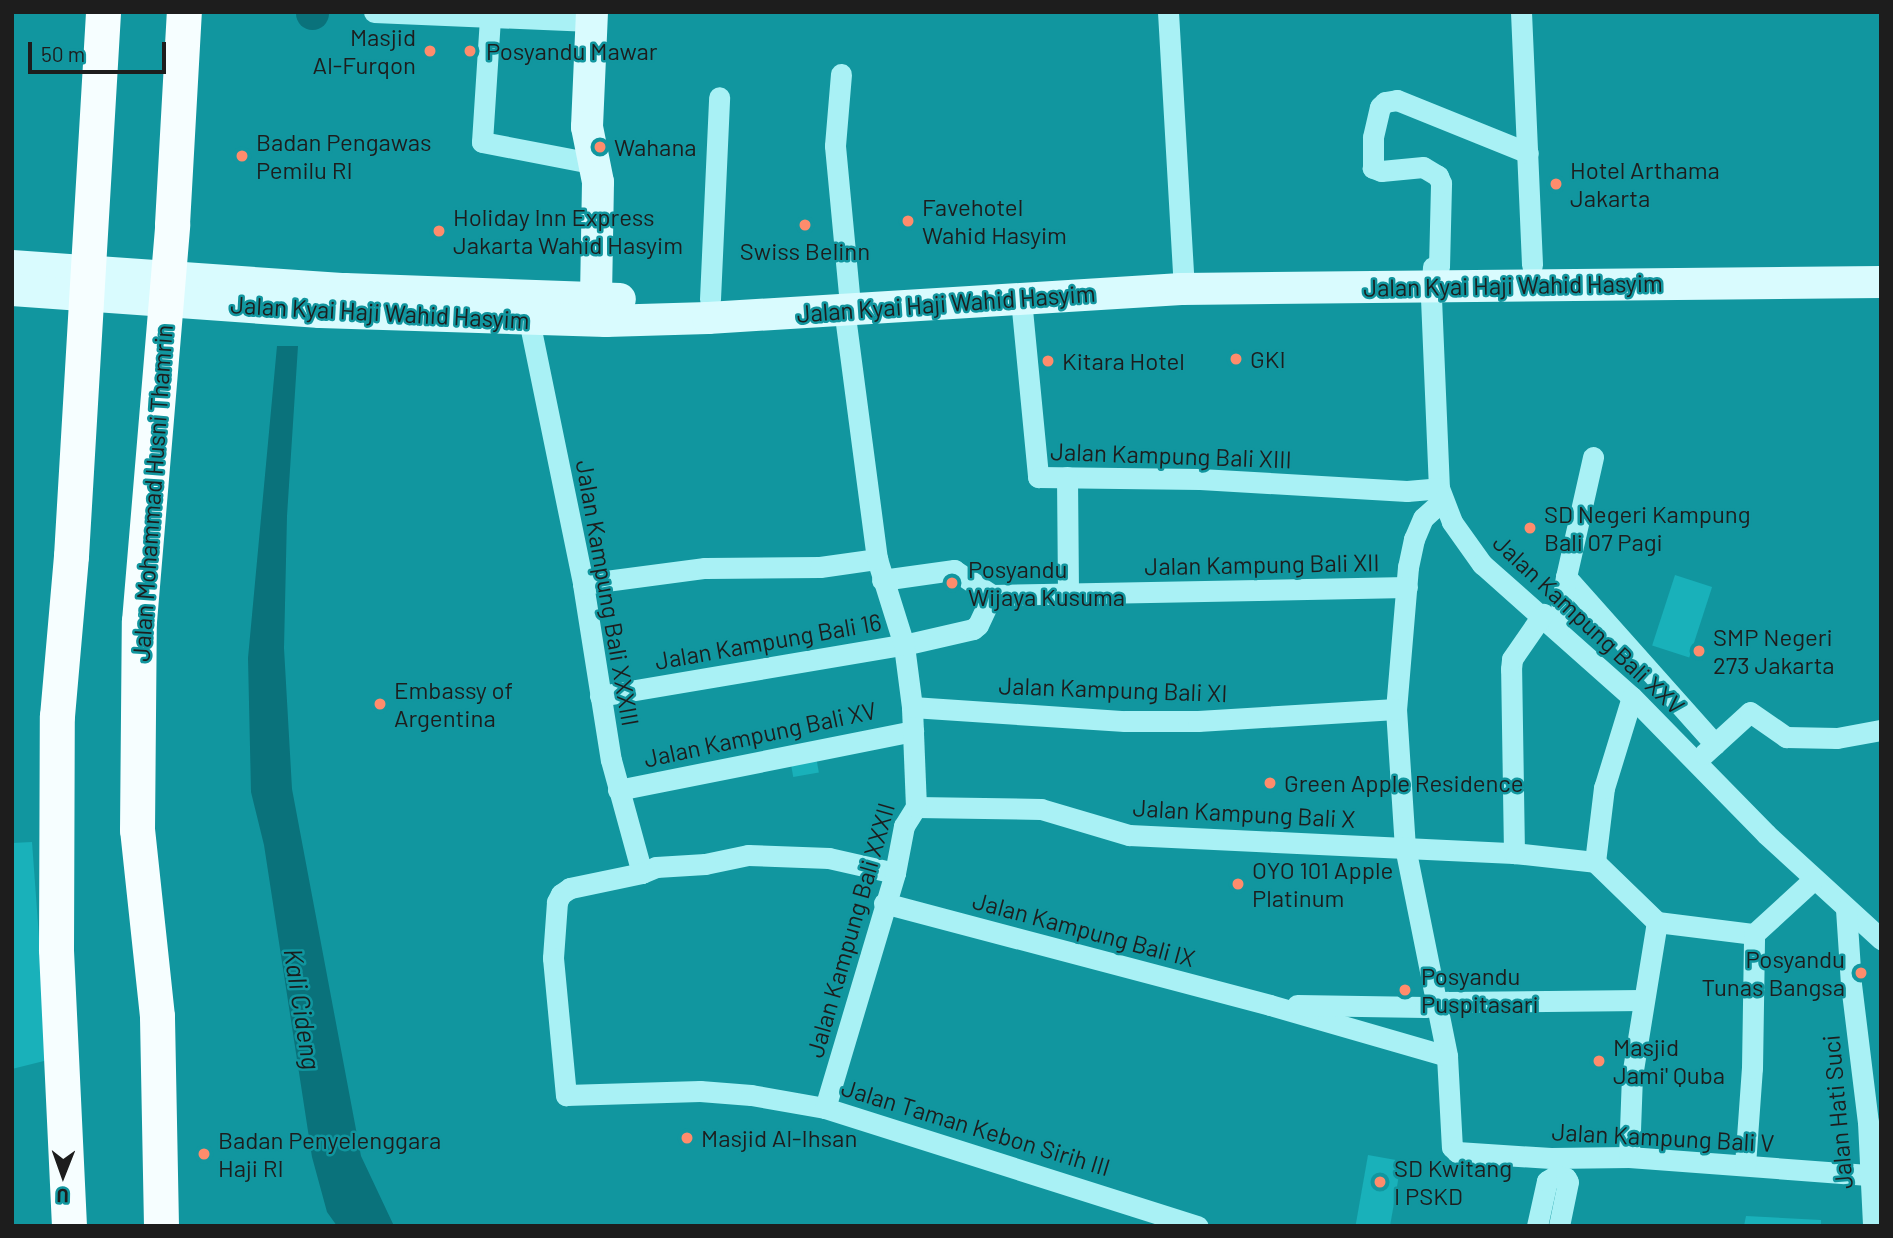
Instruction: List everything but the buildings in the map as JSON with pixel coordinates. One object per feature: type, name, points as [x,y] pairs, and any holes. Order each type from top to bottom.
[{"type":"main road","points":[[69,1226],[57,988],[54,829],[57,716],[71,556],[103,12]]},
{"type":"main road","name":"Jalan Mohammad Husni Thamrin","points":[[161,1226],[156,1016],[138,830],[140,607],[166,288],[184,12]]},
{"type":"main road","points":[[592,17],[587,128],[598,182],[596,299]]},
{"type":"main road","name":"Jalan Kyai Haji Wahid Hasyim","points":[[1434,274],[1532,265],[1881,263]]},
{"type":"main road","name":"Jalan Kyai Haji Wahid Hasyim","points":[[12,266],[86,282],[321,300],[529,320],[708,318],[847,302],[1183,273],[1333,277]]},
{"type":"main road","name":"Jalan Kyai Haji Wahid Hasyim","points":[[321,300],[710,299],[847,302],[1021,299],[1333,277],[1434,274],[1881,282]]},
{"type":"main road","name":"Jalan Kyai Haji Wahid Hasyim","points":[[12,290],[86,282]]},
{"type":"street","points":[[374,12],[490,18],[592,17]]},
{"type":"street","points":[[1168,12],[1183,273]]},
{"type":"street","points":[[1521,12],[1532,265]]},
{"type":"street","points":[[490,18],[482,142],[596,164]]},
{"type":"street","name":"Jalan Kampung Bali XXXII","points":[[825,1108],[894,873],[904,826],[916,807],[912,707],[904,645],[880,570],[847,302],[835,146],[841,74]]},
{"type":"street","points":[[710,299],[719,97]]},
{"type":"street","name":"Jalan Kampung Bali XXV","points":[[1528,153],[1397,100],[1385,102],[1380,107],[1373,137],[1373,168],[1381,171],[1423,167],[1438,176],[1441,183],[1434,274],[1441,494],[1452,522],[1482,564],[1632,697],[1706,753],[1766,834],[1880,939]]},
{"type":"street","name":"Jalan Kampung Bali XIII","points":[[1021,299],[1035,474],[1041,478],[1200,480],[1441,494]]},
{"type":"street","name":"Jalan Kampung Bali XXXIII","points":[[529,320],[583,584],[618,790],[642,873]]},
{"type":"street","points":[[1514,853],[1512,659],[1550,622],[1566,577],[1593,457]]},
{"type":"street","points":[[1067,477],[1068,594]]},
{"type":"street","points":[[1441,494],[1423,518],[1414,539],[1396,709],[1405,847],[1447,1056]]},
{"type":"street","points":[[583,584],[705,568],[954,570],[992,595],[976,627],[904,645]]},
{"type":"street","points":[[1566,577],[1706,753],[1750,712],[1786,737],[1836,737],[1881,730]]},
{"type":"street","name":"Jalan Kampung Bali XII","points":[[992,595],[1407,587]]},
{"type":"street","name":"Jalan Kampung Bali 16","points":[[600,696],[904,645]]},
{"type":"street","points":[[1632,697],[1604,788],[1595,862],[1657,922],[1754,934]]},
{"type":"street","name":"Jalan Kampung Bali XI","points":[[912,707],[1174,721],[1396,709]]},
{"type":"street","name":"Jalan Kampung Bali XV","points":[[618,790],[913,732]]},
{"type":"street","name":"Jalan Kampung Bali X","points":[[916,807],[1041,809],[1129,835],[1514,853],[1595,862]]},
{"type":"street","points":[[642,873],[656,867],[705,864],[748,855],[829,858],[894,873]]},
{"type":"street","name":"Jalan Taman Kebon Sirih III","points":[[642,873],[569,888],[561,894],[557,902],[553,958],[566,1095],[700,1091],[751,1095],[825,1108],[1143,1217],[1198,1226]]},
{"type":"street","points":[[1745,1165],[1752,1068],[1754,934],[1814,879]]},
{"type":"street","name":"Jalan Kampung Bali IX","points":[[884,903],[1270,1004],[1447,1056]]},
{"type":"street","name":"Jalan Hati Suci","points":[[1846,909],[1850,985],[1868,1122],[1873,1226]]},
{"type":"street","points":[[1629,1157],[1632,1076],[1642,1000],[1657,922]]},
{"type":"street","name":"Jalan Kampung Bali IX","points":[[1270,1004],[1425,1007],[1438,1004],[1642,1000]]},
{"type":"street","name":"Jalan Kampung Bali V","points":[[1447,1056],[1457,1152],[1551,1158],[1629,1157],[1871,1175]]},
{"type":"street","points":[[1537,1226],[1547,1181],[1557,1174],[1568,1182],[1559,1226]]},
{"type":"shaded area","points":[[1675,575],[1712,587],[1689,657],[1652,645]]},
{"type":"shaded area","points":[[814,745],[819,773],[793,777],[788,750]]},
{"type":"shaded area","points":[[32,842],[48,1060],[12,1069],[12,843]]},
{"type":"shaded area","points":[[1368,1155],[1401,1161],[1390,1226],[1355,1226]]},
{"type":"shaded area","points":[[1746,1216],[1821,1220],[1821,1226],[1744,1226]]},
{"type":"water","name":"Kali Cideng","points":[[277,346],[298,346],[287,516],[284,648],[292,789],[361,1156],[394,1226],[337,1226],[327,1212],[312,1157],[264,845],[251,792],[248,658]]},
{"type":"place","name":"Masjid Al-Furqon","points":[[430,51]]},
{"type":"place","name":"Posyandu Mawar","points":[[470,51]]},
{"type":"place","name":"Wahana","points":[[600,147]]},
{"type":"place","name":"Badan Pengawas Pemilu RI","points":[[242,156]]},
{"type":"place","name":"Hotel Arthama Jakarta","points":[[1556,184]]},
{"type":"place","name":"Favehotel Wahid Hasyim","points":[[908,221]]},
{"type":"place","name":"Swiss Belinn","points":[[805,225]]},
{"type":"place","name":"Holiday Inn Express Jakarta Wahid Hasyim","points":[[439,231]]},
{"type":"place","name":"GKI","points":[[1236,359]]},
{"type":"place","name":"Kitara Hotel","points":[[1048,361]]},
{"type":"place","name":"SD Negeri Kampung Bali 07 Pagi","points":[[1530,528]]},
{"type":"place","name":"Posyandu Wijaya Kusuma","points":[[952,583]]},
{"type":"place","name":"SMP Negeri 273 Jakarta","points":[[1699,651]]},
{"type":"place","name":"Embassy of Argentina","points":[[380,704]]},
{"type":"place","name":"Green Apple Residence","points":[[1270,783]]},
{"type":"place","name":"OYO 101 Apple Platinum","points":[[1238,884]]},
{"type":"place","name":"Posyandu Tunas Bangsa","points":[[1861,973]]},
{"type":"place","name":"Posyandu Puspitasari","points":[[1405,990]]},
{"type":"place","name":"Masjid Jami' Quba","points":[[1599,1061]]},
{"type":"place","name":"Masjid Al-Ihsan","points":[[687,1138]]},
{"type":"place","name":"Badan Penyelenggara Haji RI","points":[[204,1154]]},
{"type":"place","name":"SD Kwitang I PSKD","points":[[1380,1182]]}]
